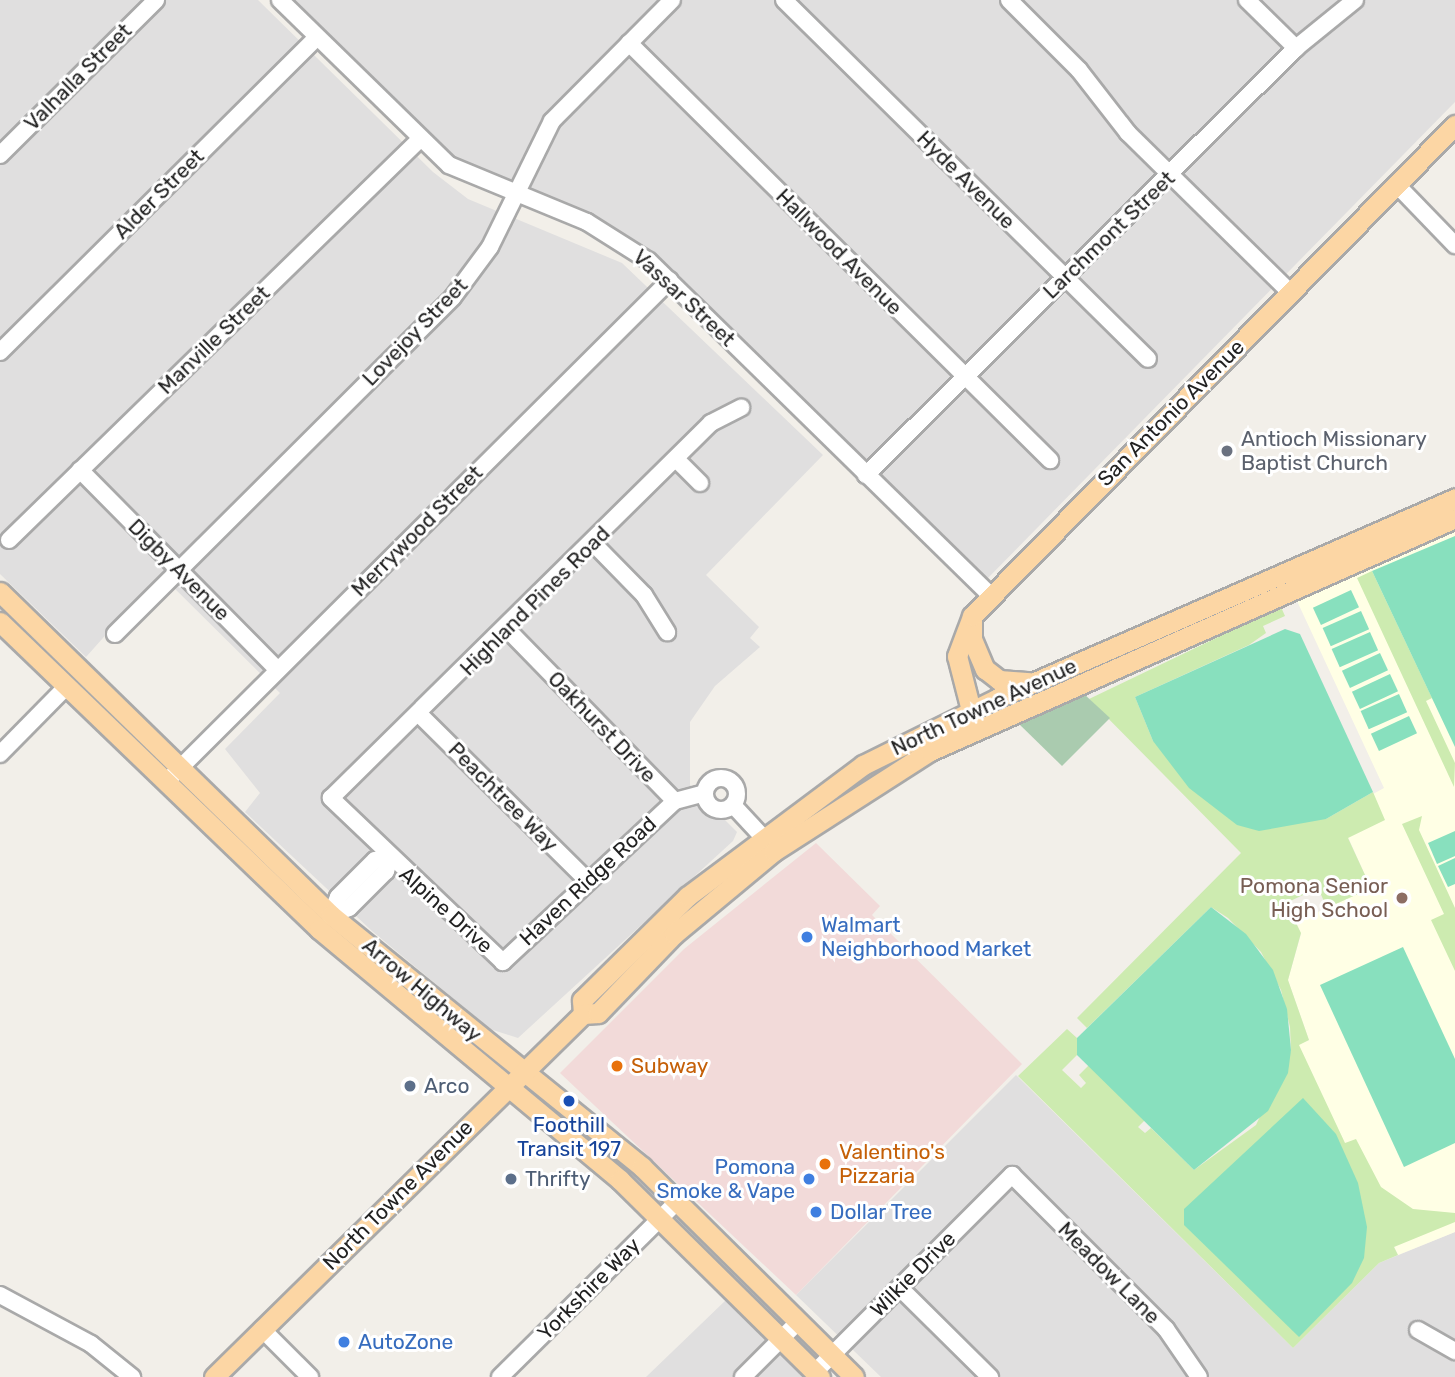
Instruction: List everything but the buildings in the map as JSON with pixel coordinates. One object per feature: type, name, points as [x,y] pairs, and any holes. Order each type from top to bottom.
[{"type":"main road","name":"San Antonio Avenue","points":[[973,720],[957,656],[972,616],[1455,125]]},
{"type":"main road","name":"North Towne Avenue","points":[[973,720],[1034,682],[1455,498]]},
{"type":"main road","name":"North Towne Avenue","points":[[214,1377],[583,1014],[598,1013],[674,934],[768,843],[863,765],[1455,518]]},
{"type":"main road","name":"Arrow Highway","points":[[0,592],[331,915],[679,1200],[853,1377]]},
{"type":"main road","points":[[972,616],[972,639],[985,669],[999,680],[1034,682]]},
{"type":"main road","name":"Arrow Highway","points":[[0,622],[165,783],[365,971],[661,1218],[818,1375]]},
{"type":"street","name":"Valhalla Street","points":[[0,155],[156,0]]},
{"type":"street","name":"Vassar Street","points":[[280,0],[419,140],[449,165],[513,195],[587,222],[670,280],[990,595]]},
{"type":"street","name":"Lovejoy Street","points":[[115,634],[453,297],[490,247],[513,195],[552,121],[672,0]]},
{"type":"street","name":"Hyde Avenue","points":[[784,0],[1148,359]]},
{"type":"street","points":[[1009,0],[1171,175],[1290,292]]},
{"type":"street","points":[[1247,0],[1296,48]]},
{"type":"street","name":"Larchmont Street","points":[[866,475],[1296,48],[1355,0]]},
{"type":"street","name":"Alder Street","points":[[0,352],[317,37]]},
{"type":"street","name":"Hallwood Avenue","points":[[629,43],[1050,460]]},
{"type":"street","name":"Manville Street","points":[[9,540],[419,140]]},
{"type":"street","points":[[1396,184],[1455,245]]},
{"type":"street","name":"Merrywood Street","points":[[165,783],[670,280]]},
{"type":"street","name":"Highland Pines Road","points":[[331,798],[508,629],[711,423],[741,408]]},
{"type":"street","points":[[676,458],[701,483]]},
{"type":"street","name":"Digby Avenue","points":[[80,470],[277,669]]},
{"type":"street","points":[[593,543],[644,595],[667,632]]},
{"type":"street","name":"Oakhurst Drive","points":[[508,629],[675,801],[705,793],[713,780],[728,779],[737,791],[733,805]]},
{"type":"street","points":[[0,754],[67,686]]},
{"type":"street","name":"Peachtree Way","points":[[420,715],[586,879]]},
{"type":"street","name":"Oakhurst Drive","points":[[705,793],[715,809],[733,805]]},
{"type":"street","name":"Alpine Drive","points":[[331,798],[390,858],[503,962]]},
{"type":"street","name":"Haven Ridge Road","points":[[503,962],[586,879],[675,801]]},
{"type":"street","name":"Oakhurst Drive","points":[[733,805],[768,843]]},
{"type":"street","name":"Alpine Drive","points":[[331,915],[338,897],[375,860],[390,858]]},
{"type":"street","name":"Wilkie Drive","points":[[818,1375],[831,1355],[1012,1175]]},
{"type":"street","name":"Meadow Lane","points":[[1012,1175],[1166,1329],[1199,1377]]},
{"type":"street","name":"Yorkshire Way","points":[[500,1377],[679,1200]]},
{"type":"street","points":[[900,1287],[990,1377]]},
{"type":"street","points":[[0,1295],[90,1345],[132,1377]]},
{"type":"street","points":[[743,1377],[798,1322]]},
{"type":"street","points":[[262,1329],[310,1377]]},
{"type":"street","points":[[1418,1330],[1455,1351]]},
{"type":"shaded area","points":[[0,0],[258,0],[433,172],[468,199],[622,263],[823,455],[706,575],[759,627],[750,638],[760,647],[715,686],[690,722],[690,785],[737,832],[733,841],[518,1038],[490,1029],[372,931],[245,812],[260,793],[225,749],[280,693],[160,574],[86,657],[0,574]]},
{"type":"shaded area","points":[[290,0],[1455,0],[1455,102],[987,579],[666,264],[610,224],[460,163]]},
{"type":"shaded area","name":"Pomona Senior High School","points":[[1455,528],[1455,1232],[1398,1255],[1298,1045],[1309,1040],[1288,980],[1301,934],[1296,922],[1371,888],[1348,837],[1373,794],[1384,788],[1297,601]]},
{"type":"shaded area","points":[[1084,694],[1110,718],[1062,766],[1017,722]]},
{"type":"shaded area","points":[[816,843],[880,906],[872,915],[1022,1064],[796,1295],[560,1073],[684,949]]},
{"type":"shaded area","points":[[1016,1075],[1293,1348],[1379,1263],[1455,1232],[1455,1377],[881,1377],[796,1295]]},
{"type":"shaded area","points":[[726,1300],[804,1377],[646,1377]]},
{"type":"green space","points":[[1455,536],[1455,747],[1372,571]]},
{"type":"green space","points":[[1372,571],[1432,698],[1426,701],[1455,763],[1454,787],[1357,578]]},
{"type":"green space","points":[[1351,590],[1359,607],[1321,625],[1313,608]]},
{"type":"green space","points":[[1281,607],[1285,616],[1263,626],[1266,633],[1249,645],[1135,697],[1153,741],[1326,819],[1373,792],[1385,820],[1348,838],[1371,888],[1327,908],[1318,888],[1286,903],[1301,933],[1288,980],[1309,1040],[1299,1045],[1345,1143],[1356,1139],[1381,1187],[1413,1209],[1455,1213],[1455,1222],[1394,1247],[1398,1255],[1379,1263],[1293,1348],[1018,1076],[1067,1029],[1077,1038],[1077,1055],[1062,1070],[1081,1088],[1086,1083],[1079,1075],[1089,1065],[1145,1120],[1138,1127],[1145,1133],[1151,1128],[1194,1170],[1256,1125],[1291,1050],[1290,1027],[1281,990],[1261,952],[1228,918],[1211,907],[1087,1028],[1077,1018],[1241,853],[1089,699]]},
{"type":"green space","points":[[1361,611],[1369,629],[1331,646],[1323,628]]},
{"type":"green space","points":[[1285,629],[1300,634],[1373,792],[1326,819],[1259,831],[1237,825],[1189,788],[1153,741],[1135,697]]},
{"type":"green space","points":[[1370,632],[1378,650],[1340,667],[1332,649]]},
{"type":"green space","points":[[1380,653],[1388,670],[1350,688],[1342,671]]},
{"type":"green space","points":[[1390,674],[1398,691],[1360,709],[1352,692]]},
{"type":"green space","points":[[1399,694],[1407,712],[1369,729],[1361,711]]},
{"type":"green space","points":[[1409,716],[1417,733],[1379,751],[1371,734]]},
{"type":"green space","points":[[1422,816],[1419,830],[1455,908],[1455,971],[1431,920],[1444,914],[1402,824]]},
{"type":"green space","points":[[1455,831],[1455,856],[1437,864],[1428,843]]},
{"type":"green space","points":[[1455,858],[1455,884],[1448,887],[1438,866]]},
{"type":"green space","points":[[1211,907],[1246,934],[1273,970],[1287,1009],[1291,1050],[1288,1073],[1268,1111],[1194,1170],[1077,1055],[1077,1038]]},
{"type":"green space","points":[[1403,947],[1455,1059],[1455,1143],[1404,1167],[1320,985]]},
{"type":"green space","points":[[1303,1098],[1336,1134],[1358,1183],[1367,1227],[1364,1258],[1352,1283],[1299,1337],[1184,1225],[1184,1209]]},
{"type":"place","name":"Antioch Missionary Baptist Church","points":[[1227,451]]},
{"type":"place","name":"Pomona Senior High School","points":[[1402,898]]},
{"type":"place","name":"Walmart Neighborhood Market","points":[[807,937]]},
{"type":"place","name":"Subway","points":[[617,1066]]},
{"type":"place","name":"Arco","points":[[410,1086]]},
{"type":"place","name":"Foothill Transit 197","points":[[569,1101]]},
{"type":"place","name":"Valentino's Pizzaria","points":[[825,1164]]},
{"type":"place","name":"Thrifty","points":[[511,1179]]},
{"type":"place","name":"Pomona Smoke & Vape","points":[[809,1179]]},
{"type":"place","name":"Dollar Tree","points":[[816,1212]]},
{"type":"place","name":"AutoZone","points":[[344,1342]]}]
